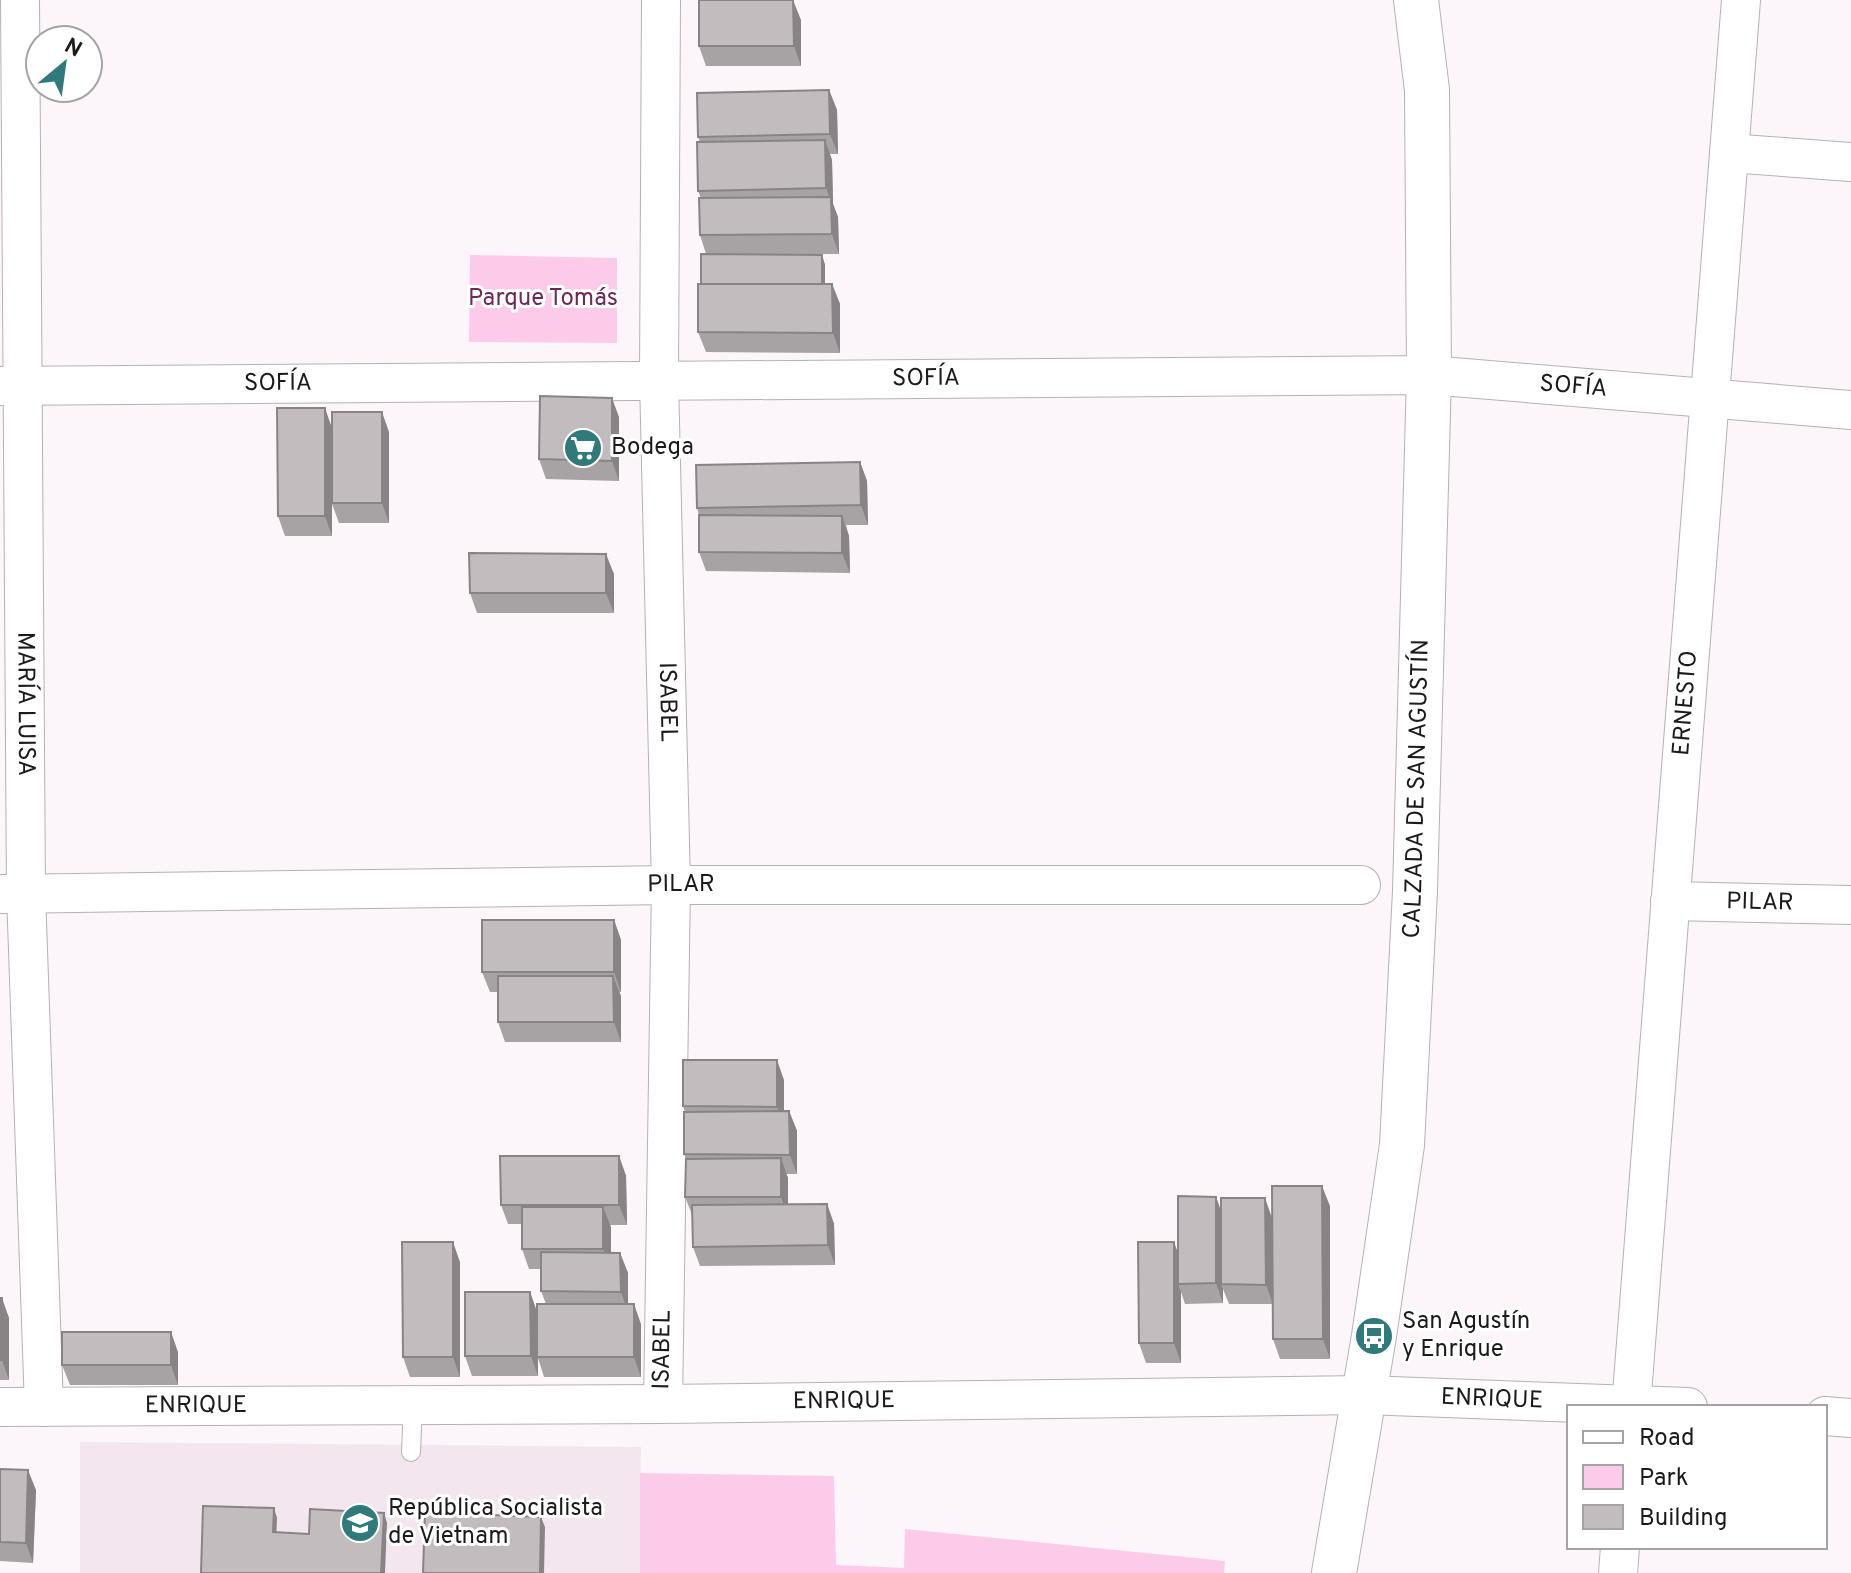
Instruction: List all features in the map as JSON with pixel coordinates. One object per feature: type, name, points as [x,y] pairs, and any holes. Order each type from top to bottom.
[{"type":"main road","name":"CALZADA DE SAN AGUSTÍN","points":[[1334,1573],[1402,1145],[1418,891],[1429,375],[1427,90],[1416,0]]},
{"type":"street","name":"MARÍA LUISA","points":[[20,0],[11,386],[13,894],[44,1407]]},
{"type":"street","name":"ISABEL","points":[[661,0],[659,379],[671,885],[663,1404]]},
{"type":"street","name":"ERNESTO","points":[[1631,1405],[1741,0]]},
{"type":"street","points":[[1729,153],[1851,162]]},
{"type":"street","name":"SOFÍA","points":[[11,386],[1429,375],[1851,410]]},
{"type":"street","name":"PILAR","points":[[13,894],[671,885],[1361,885]]},
{"type":"street","name":"PILAR","points":[[1670,901],[1851,905]]},
{"type":"street","name":"ENRIQUE","points":[[0,1407],[663,1404],[1364,1395],[1631,1405]]},
{"type":"street","points":[[1827,1416],[1851,1418]]},
{"type":"street","points":[[1618,1573],[1620,1549]]},
{"type":"lane","points":[[411,1452],[413,1404]]},
{"type":"shaded area","name":"República Socialista de Vietnam","points":[[80,1442],[641,1447],[640,1573],[80,1573]]},
{"type":"green space","name":"Parque Tomás","points":[[470,255],[617,258],[617,343],[469,342]]},
{"type":"green space","points":[[640,1473],[834,1476],[836,1565],[904,1568],[905,1529],[1225,1561],[1224,1573],[640,1573]]},
{"type":"building","points":[[699,0],[793,0],[794,46],[699,46]]},
{"type":"building","points":[[829,90],[830,134],[698,137],[697,93]]},
{"type":"building","points":[[825,140],[826,188],[698,191],[697,142]]},
{"type":"building","points":[[831,197],[832,234],[700,235],[699,198]]},
{"type":"building","points":[[701,254],[822,255],[822,284],[701,284]]},
{"type":"building","points":[[698,284],[832,284],[833,333],[698,332]]},
{"type":"building","name":"Bodega","points":[[540,396],[612,398],[612,461],[539,459]]},
{"type":"building","points":[[277,408],[325,408],[325,516],[278,516]]},
{"type":"building","points":[[332,412],[382,412],[382,503],[332,503]]},
{"type":"building","points":[[860,462],[861,505],[697,508],[696,465]]},
{"type":"building","points":[[699,515],[842,516],[842,553],[699,552]]},
{"type":"building","points":[[469,553],[606,554],[606,593],[470,593]]},
{"type":"building","points":[[482,920],[614,920],[614,972],[482,972]]},
{"type":"building","points":[[498,976],[613,976],[614,1022],[498,1022]]},
{"type":"building","points":[[683,1060],[777,1060],[777,1107],[683,1106]]},
{"type":"building","points":[[789,1111],[790,1155],[684,1154],[684,1112]]},
{"type":"building","points":[[500,1156],[619,1156],[619,1205],[501,1205]]},
{"type":"building","points":[[781,1158],[781,1197],[685,1197],[686,1159]]},
{"type":"building","points":[[1272,1186],[1322,1186],[1323,1339],[1273,1339]]},
{"type":"building","points":[[1178,1196],[1216,1197],[1216,1283],[1178,1284]]},
{"type":"building","points":[[1221,1198],[1265,1198],[1266,1285],[1221,1284]]},
{"type":"building","points":[[827,1204],[828,1245],[693,1247],[692,1205]]},
{"type":"building","points":[[522,1207],[603,1207],[603,1249],[522,1249]]},
{"type":"building","points":[[402,1242],[453,1242],[453,1357],[403,1357]]},
{"type":"building","points":[[1138,1242],[1174,1242],[1174,1343],[1139,1343]]},
{"type":"building","points":[[541,1252],[620,1253],[621,1292],[541,1291]]},
{"type":"building","points":[[465,1292],[530,1292],[531,1356],[465,1356]]},
{"type":"building","points":[[2,1298],[2,1360],[0,1360]]},
{"type":"building","points":[[537,1304],[634,1304],[634,1357],[537,1357]]},
{"type":"building","points":[[62,1332],[171,1332],[171,1365],[62,1365]]},
{"type":"building","points":[[0,1469],[28,1470],[26,1543],[0,1542]]},
{"type":"building","points":[[203,1506],[274,1508],[273,1532],[309,1534],[310,1509],[384,1513],[381,1573],[201,1573]]},
{"type":"building","points":[[425,1512],[541,1517],[540,1573],[423,1573]]},
{"type":"place","name":"Bodega","points":[[583,448]]},
{"type":"place","name":"San Agustín y Enrique","points":[[1374,1336]]},
{"type":"place","name":"República Socialista de Vietnam","points":[[360,1523]]}]
